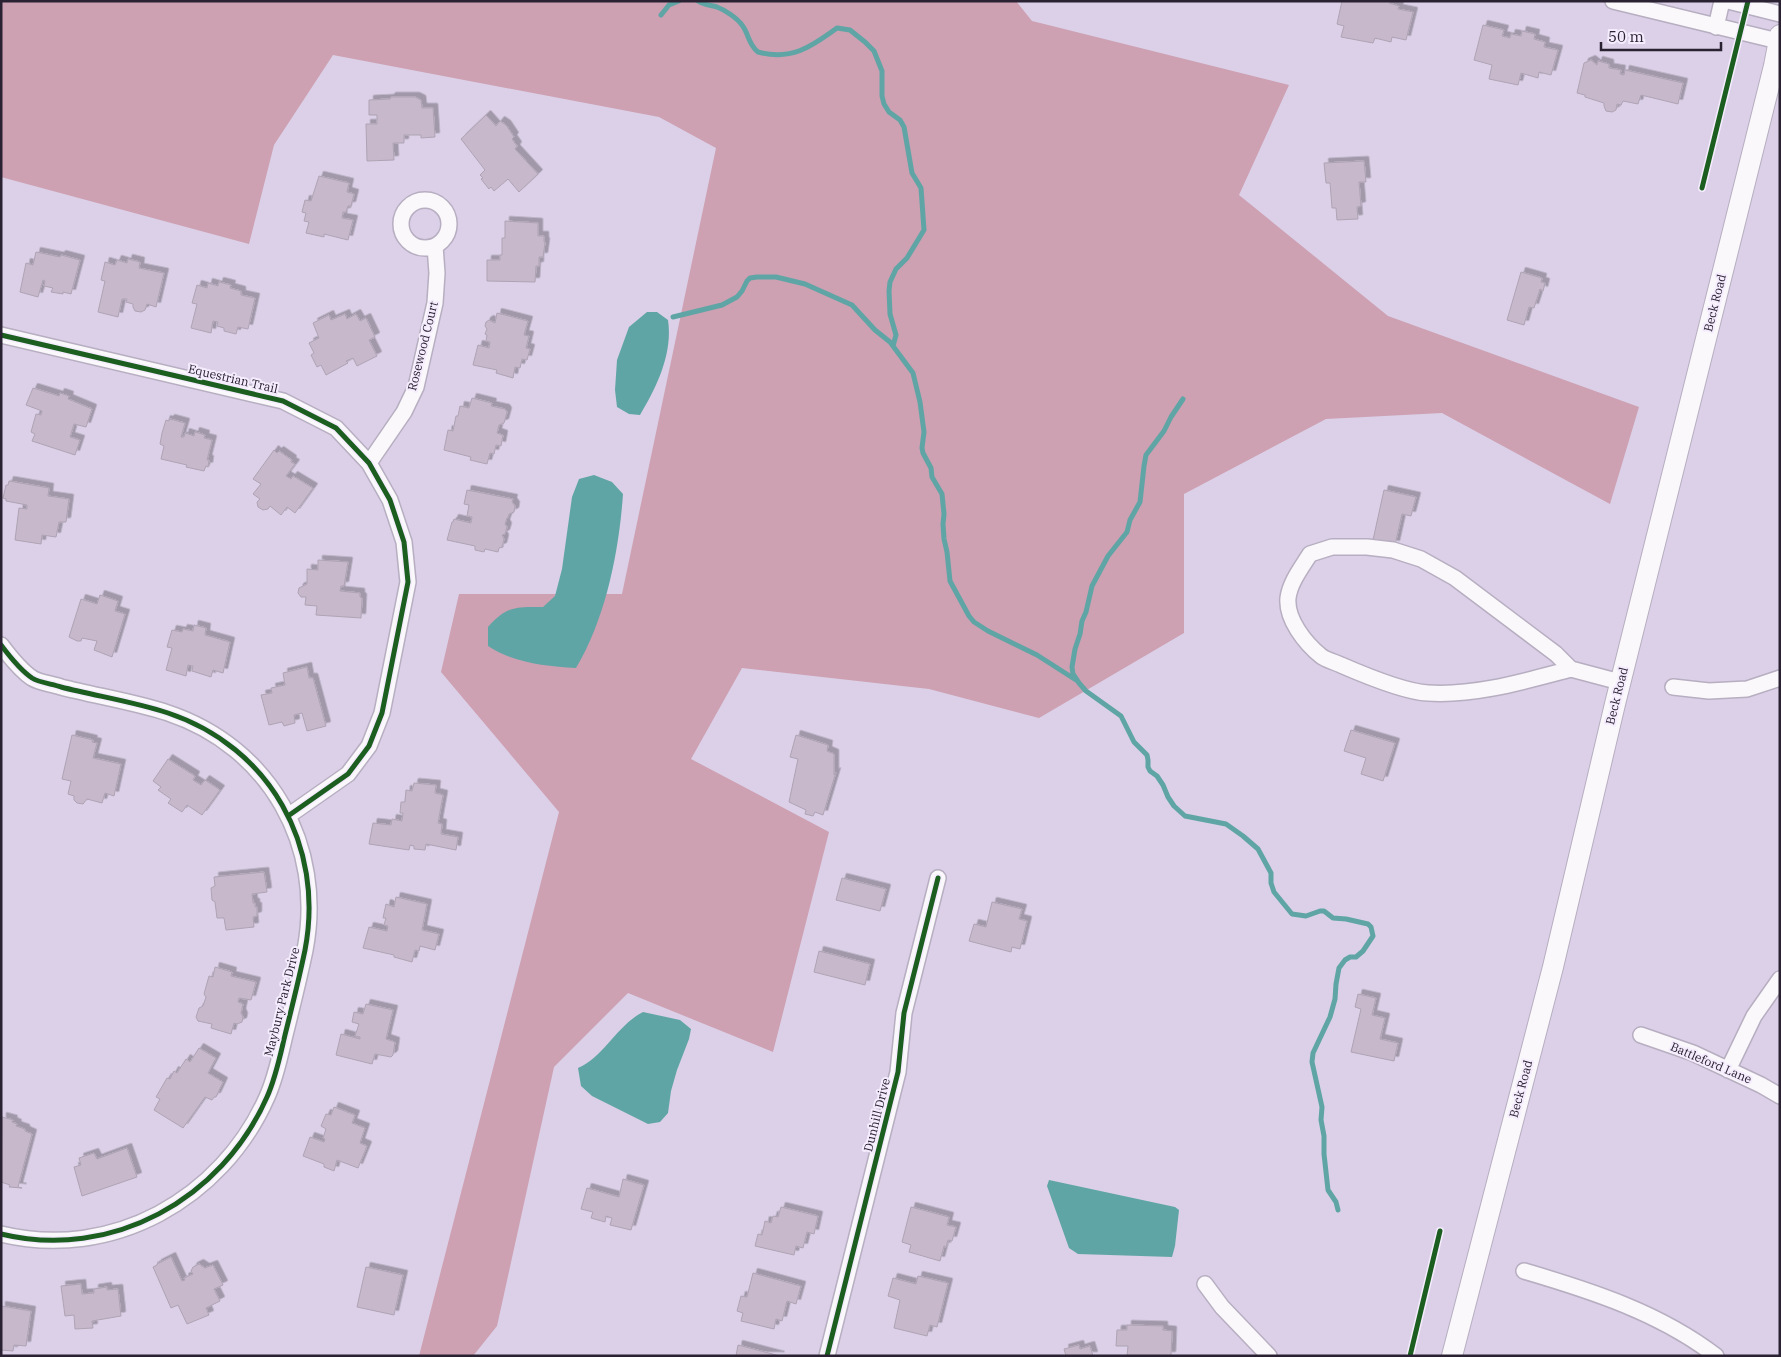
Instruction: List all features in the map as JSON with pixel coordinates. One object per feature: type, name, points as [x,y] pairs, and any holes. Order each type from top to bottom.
[{"type":"main road","name":"Beck Road","points":[[1452,1356],[1553,967],[1620,682],[1774,66],[1779,38]]},
{"type":"street","points":[[1613,1],[1716,26],[1779,38]]},
{"type":"street","points":[[1716,26],[1722,1]]},
{"type":"street","points":[[1728,1],[1780,14]]},
{"type":"street","name":"Rosewood Court","points":[[369,463],[404,412],[416,386],[435,303],[437,273],[435,246]]},
{"type":"street","name":"Equestrian Trail","points":[[1,335],[283,401],[336,428],[369,463],[390,500],[404,542],[408,582],[382,714],[369,746],[348,774],[288,816]]},
{"type":"street","points":[[1571,669],[1556,654],[1455,578],[1421,560],[1393,550],[1367,546],[1332,547],[1310,554],[1295,578],[1288,598],[1292,622],[1305,641],[1322,657],[1388,684],[1426,693],[1456,693],[1486,689],[1571,669],[1620,682]]},
{"type":"street","name":"Maybury Park Drive","points":[[1,645],[10,658],[34,679],[166,712],[203,728],[235,750],[264,777],[288,816],[298,839],[310,888],[309,931],[273,1082],[259,1114],[240,1144],[219,1169],[183,1201],[132,1226],[104,1234],[66,1240],[29,1239],[1,1234]]},
{"type":"street","points":[[1673,687],[1709,691],[1747,689],[1780,678]]},
{"type":"street","name":"Dunhill Drive","points":[[827,1356],[896,1079],[904,1012],[938,878]]},
{"type":"street","points":[[1728,1070],[1754,1016],[1780,979]]},
{"type":"street","name":"Battleford Lane","points":[[1641,1035],[1692,1053],[1780,1096]]},
{"type":"street","points":[[1524,1271],[1583,1288],[1632,1307],[1696,1341],[1716,1356]]},
{"type":"street","points":[[1206,1284],[1222,1307],[1269,1356]]},
{"type":"shaded area","points":[[1,1],[1016,1],[1032,21],[1289,85],[1239,195],[1388,316],[1639,407],[1610,504],[1442,413],[1326,419],[1184,494],[1184,633],[1039,718],[929,689],[742,668],[691,759],[829,832],[773,1052],[628,993],[554,1067],[497,1326],[473,1356],[419,1356],[559,812],[441,672],[459,594],[622,594],[716,148],[659,117],[333,55],[274,145],[249,244],[1,177]]},
{"type":"shaded area","points":[[647,312],[657,312],[668,320],[669,332],[666,357],[658,381],[640,415],[629,414],[617,407],[615,390],[617,360],[629,327]]},
{"type":"shaded area","points":[[594,475],[612,482],[623,494],[621,516],[614,561],[603,606],[586,649],[576,668],[541,665],[519,660],[498,652],[488,646],[488,627],[495,620],[506,611],[512,609],[543,607],[555,596],[562,569],[572,497],[579,479]]},
{"type":"shaded area","points":[[643,1012],[680,1020],[691,1029],[671,1091],[668,1113],[660,1122],[648,1124],[592,1096],[581,1086],[578,1068],[587,1063],[626,1025]]},
{"type":"shaded area","points":[[1049,1180],[1175,1207],[1179,1210],[1172,1257],[1078,1254],[1069,1248],[1047,1186]]},
{"type":"building","points":[[1342,1],[1390,1],[1389,3],[1399,6],[1398,9],[1413,12],[1406,40],[1392,37],[1391,42],[1375,38],[1373,43],[1341,37],[1344,26],[1337,24]]},
{"type":"building","points":[[1483,25],[1504,30],[1502,36],[1510,38],[1511,34],[1521,36],[1522,31],[1535,34],[1534,39],[1545,42],[1544,47],[1558,50],[1551,75],[1539,72],[1538,78],[1521,73],[1518,85],[1489,79],[1492,65],[1474,60]]},
{"type":"building","points":[[1591,60],[1597,65],[1598,61],[1609,64],[1609,68],[1621,70],[1620,74],[1624,75],[1625,70],[1683,83],[1678,104],[1641,95],[1638,104],[1623,101],[1621,105],[1617,104],[1616,110],[1612,112],[1606,111],[1604,103],[1577,93],[1584,63]]},
{"type":"building","points":[[391,97],[415,97],[421,100],[422,108],[433,108],[435,137],[421,138],[421,135],[404,135],[404,143],[393,143],[394,160],[367,161],[366,124],[377,124],[377,115],[369,115],[369,100],[390,99]]},
{"type":"building","points":[[486,115],[496,126],[500,121],[506,125],[514,137],[512,139],[517,146],[515,149],[538,174],[519,192],[508,179],[494,191],[491,187],[489,189],[480,175],[485,170],[461,139]]},
{"type":"building","points":[[1364,161],[1366,182],[1359,182],[1361,206],[1357,207],[1358,219],[1337,220],[1336,208],[1332,208],[1330,183],[1326,183],[1324,163]]},
{"type":"building","points":[[319,176],[349,183],[347,192],[354,194],[351,206],[348,206],[346,212],[343,212],[342,218],[353,220],[348,240],[324,234],[324,237],[306,233],[309,222],[304,221],[306,213],[302,212],[305,200],[311,201]]},
{"type":"building","points":[[505,221],[538,223],[538,236],[544,236],[545,243],[543,257],[539,257],[539,266],[536,266],[535,282],[487,281],[487,260],[500,260],[500,255],[502,255]]},
{"type":"building","points":[[36,252],[60,257],[61,255],[80,260],[71,294],[51,292],[53,288],[44,286],[45,281],[43,280],[38,297],[20,292],[26,263],[33,265]]},
{"type":"building","points":[[128,259],[140,262],[139,268],[164,273],[156,307],[147,304],[145,310],[141,312],[135,311],[133,304],[126,302],[127,299],[122,299],[118,317],[98,312],[105,281],[101,280],[105,262],[115,265],[117,260],[127,263]]},
{"type":"building","points":[[1521,272],[1542,278],[1541,282],[1545,283],[1543,291],[1540,289],[1534,308],[1529,307],[1524,325],[1507,320]]},
{"type":"building","points":[[219,282],[231,285],[230,288],[241,291],[241,295],[255,298],[248,329],[238,327],[236,334],[224,331],[224,328],[217,326],[218,322],[213,321],[211,333],[191,328],[197,304],[192,303],[197,285],[207,288],[208,283],[218,286]]},
{"type":"building","points":[[497,313],[528,321],[524,335],[529,336],[526,348],[530,349],[527,360],[522,359],[520,368],[515,367],[513,378],[496,373],[497,370],[473,365],[478,345],[489,348],[490,342],[486,341],[487,335],[485,334],[487,329],[485,326],[489,320],[495,323]]},
{"type":"building","points":[[345,314],[347,319],[356,314],[360,321],[366,318],[375,337],[369,340],[377,356],[357,366],[353,358],[346,361],[348,363],[326,375],[321,365],[317,367],[311,355],[314,353],[309,343],[319,338],[313,323],[329,315],[331,320]]},
{"type":"building","points":[[33,388],[59,396],[60,393],[69,396],[68,399],[92,409],[86,427],[74,424],[70,437],[80,440],[75,455],[32,441],[35,434],[31,432],[36,414],[41,415],[42,411],[26,405]]},
{"type":"building","points":[[472,398],[492,403],[491,406],[505,409],[507,412],[504,423],[499,425],[497,433],[503,435],[501,446],[496,445],[494,454],[490,453],[487,464],[470,460],[471,457],[444,450],[448,430],[453,431],[460,406],[469,408]]},
{"type":"building","points":[[170,419],[185,423],[181,437],[184,437],[185,433],[194,436],[195,432],[205,435],[204,438],[212,440],[207,460],[209,460],[208,467],[206,466],[204,471],[161,459],[164,446],[160,444],[162,433],[166,420],[169,421]]},
{"type":"building","points":[[274,450],[277,453],[279,451],[295,464],[286,476],[291,479],[293,476],[313,488],[295,513],[287,507],[281,515],[270,506],[268,509],[263,510],[258,507],[257,502],[260,499],[253,494],[261,484],[253,479]]},
{"type":"building","points":[[9,481],[49,488],[48,496],[69,499],[66,522],[59,522],[56,537],[42,535],[41,544],[15,540],[19,508],[27,509],[27,505],[6,501],[3,498]]},
{"type":"building","points":[[467,490],[513,499],[514,512],[509,514],[507,518],[505,534],[502,535],[504,539],[502,547],[499,548],[498,552],[485,549],[484,552],[475,550],[475,546],[447,540],[454,519],[471,523],[472,517],[467,516],[469,505],[464,504]]},
{"type":"building","points":[[1384,490],[1416,497],[1411,516],[1402,514],[1395,545],[1373,540]]},
{"type":"building","points":[[318,560],[348,562],[344,586],[341,586],[340,591],[360,593],[362,598],[361,618],[316,615],[317,606],[305,605],[306,597],[301,597],[298,593],[299,588],[307,584],[307,569],[318,570]]},
{"type":"building","points":[[100,595],[118,601],[115,611],[125,614],[112,657],[94,650],[97,641],[82,638],[81,641],[77,641],[69,637],[81,599],[97,604]]},
{"type":"building","points":[[194,625],[206,628],[205,635],[230,642],[223,673],[213,670],[211,677],[192,671],[193,666],[188,665],[186,676],[166,670],[172,648],[167,647],[172,630],[182,632],[183,629],[193,631]]},
{"type":"building","points":[[307,667],[309,678],[313,678],[326,726],[307,731],[302,713],[294,715],[295,723],[284,726],[282,722],[269,725],[261,695],[272,693],[271,688],[285,685],[283,673]]},
{"type":"building","points":[[1351,730],[1395,743],[1383,781],[1361,774],[1366,758],[1344,751]]},
{"type":"building","points":[[72,735],[93,740],[92,742],[97,743],[93,758],[121,764],[114,796],[105,793],[102,803],[87,799],[83,804],[77,803],[74,800],[74,796],[68,794],[71,781],[62,779]]},
{"type":"building","points":[[796,735],[828,745],[827,751],[834,754],[834,775],[836,772],[823,815],[815,812],[813,816],[805,814],[806,810],[789,802],[798,759],[790,757]]},
{"type":"building","points":[[168,759],[195,776],[193,780],[201,785],[205,780],[220,790],[202,815],[187,805],[182,812],[168,803],[171,799],[158,790],[161,787],[153,781]]},
{"type":"building","points":[[414,783],[436,785],[435,793],[443,795],[438,823],[442,824],[441,834],[458,837],[456,850],[426,844],[425,850],[414,849],[414,846],[410,845],[409,850],[369,844],[373,823],[391,825],[392,819],[402,821],[403,813],[400,813],[401,802],[405,802],[406,790],[412,791]]},
{"type":"building","points":[[264,872],[267,892],[252,894],[253,903],[257,907],[257,916],[253,917],[254,927],[226,930],[224,918],[217,918],[215,902],[212,900],[211,888],[215,886],[214,877]]},
{"type":"building","points":[[842,878],[886,889],[880,911],[836,900]]},
{"type":"building","points":[[396,897],[427,904],[422,930],[439,934],[435,950],[420,946],[419,951],[415,950],[412,962],[394,957],[394,955],[363,948],[369,927],[387,931],[388,926],[384,925],[386,918],[383,918],[386,904],[394,907]]},
{"type":"building","points":[[992,902],[1022,909],[1019,919],[1027,921],[1020,949],[1012,947],[1011,952],[969,941],[974,924],[986,927]]},
{"type":"building","points":[[819,951],[870,964],[865,985],[814,972]]},
{"type":"building","points":[[215,967],[232,972],[231,976],[256,982],[251,1000],[239,998],[238,1002],[243,1004],[242,1022],[234,1023],[231,1034],[211,1028],[212,1024],[198,1021],[196,1017],[199,1008],[203,1006],[209,976],[213,977]]},
{"type":"building","points":[[1358,994],[1376,998],[1372,1015],[1385,1018],[1380,1039],[1398,1043],[1394,1061],[1351,1052],[1361,1009],[1355,1007]]},
{"type":"building","points":[[366,1004],[393,1010],[386,1039],[395,1042],[393,1055],[391,1057],[375,1054],[372,1064],[336,1055],[341,1034],[360,1039],[360,1037],[355,1036],[359,1024],[352,1022],[354,1012],[363,1014]]},
{"type":"building","points":[[199,1048],[216,1058],[208,1073],[223,1082],[216,1097],[212,1100],[205,1097],[183,1128],[154,1110],[160,1099],[156,1097],[167,1078],[170,1079],[174,1071],[177,1073],[186,1059],[190,1062]]},
{"type":"building","points":[[334,1107],[355,1115],[352,1123],[365,1128],[360,1143],[367,1146],[358,1168],[337,1160],[334,1171],[324,1167],[324,1164],[303,1156],[310,1137],[324,1142],[325,1139],[323,1138],[326,1129],[321,1126],[326,1114],[331,1115]]},
{"type":"building","points":[[2,1117],[13,1120],[12,1122],[17,1124],[16,1126],[32,1134],[18,1187],[22,1188],[9,1187],[10,1185],[1,1182]]},
{"type":"building","points":[[127,1148],[137,1177],[82,1196],[74,1167],[81,1165],[79,1158],[94,1153],[97,1159]]},
{"type":"building","points":[[623,1179],[644,1185],[631,1230],[610,1225],[612,1218],[606,1216],[605,1222],[591,1218],[593,1212],[581,1209],[587,1188],[619,1197]]},
{"type":"building","points":[[781,1207],[818,1216],[814,1234],[807,1232],[803,1248],[796,1246],[794,1255],[755,1246],[758,1234],[762,1235],[765,1221],[771,1223],[773,1216],[778,1217]]},
{"type":"building","points":[[911,1207],[949,1217],[947,1225],[956,1227],[952,1241],[948,1240],[946,1247],[944,1246],[940,1261],[909,1252],[911,1245],[902,1242]]},
{"type":"building","points":[[171,1257],[182,1281],[193,1274],[191,1271],[193,1267],[199,1264],[205,1268],[213,1265],[223,1285],[214,1289],[220,1301],[206,1308],[209,1315],[187,1324],[178,1305],[171,1308],[153,1267]]},
{"type":"building","points":[[366,1267],[403,1275],[394,1315],[357,1307]]},
{"type":"building","points":[[753,1273],[801,1286],[796,1304],[787,1301],[782,1321],[776,1319],[774,1329],[741,1321],[743,1313],[737,1311],[741,1296],[747,1297]]},
{"type":"building","points":[[918,1276],[948,1283],[937,1327],[930,1325],[927,1336],[894,1328],[900,1300],[888,1296],[893,1278],[916,1284]]},
{"type":"building","points":[[81,1284],[82,1294],[94,1293],[94,1289],[107,1287],[107,1290],[118,1289],[121,1316],[92,1321],[93,1328],[75,1329],[74,1315],[65,1316],[61,1286]]},
{"type":"building","points":[[1,1306],[31,1311],[26,1346],[14,1345],[13,1351],[1,1350]]},
{"type":"building","points":[[1127,1325],[1163,1326],[1163,1330],[1172,1331],[1171,1356],[1127,1356],[1128,1346],[1116,1346],[1117,1330],[1127,1330]]},
{"type":"building","points":[[738,1345],[780,1356],[736,1356]]},
{"type":"building","points":[[1079,1345],[1080,1349],[1090,1346],[1093,1356],[1066,1356],[1064,1349]]},
{"type":"waterway","points":[[661,15],[669,5],[679,1]]},
{"type":"waterway","points":[[698,1],[720,8],[737,20],[744,28],[752,46],[758,52],[781,55],[791,53],[809,46],[837,28],[850,30],[874,51],[882,71],[882,96],[884,104],[889,112],[900,120],[904,127],[912,173],[921,188],[924,230],[907,258],[896,269],[890,282],[890,314],[896,335],[893,346]]},
{"type":"waterway","points":[[673,317],[722,305],[737,297],[750,278],[757,277],[776,277],[805,284],[852,305],[875,330],[890,342],[913,373],[920,402],[924,432],[923,453],[931,468],[932,477],[942,494],[944,539],[950,581],[969,616],[974,622],[988,631],[1037,655],[1076,680]]},
{"type":"waterway","points":[[1183,399],[1164,431],[1146,455],[1140,502],[1130,520],[1127,532],[1108,556],[1092,586],[1075,649],[1072,667],[1073,674],[1086,691],[1121,716],[1134,742],[1147,755],[1150,771],[1157,776],[1174,806],[1185,816],[1226,824],[1258,849],[1271,873],[1271,883],[1274,892],[1292,914],[1306,916],[1324,911],[1333,918],[1368,924],[1371,927],[1373,936],[1363,951],[1356,957],[1350,957],[1345,960],[1339,968],[1335,999],[1330,1017],[1313,1053],[1312,1062],[1322,1107],[1321,1120],[1328,1190],[1336,1202],[1338,1210]]},
{"type":"cycle path","points":[[1702,188],[1748,1]]},
{"type":"cycle path","points":[[1,335],[283,401],[336,428],[369,463],[390,500],[404,542],[408,582],[382,713],[369,746],[348,774],[288,816]]},
{"type":"cycle path","points":[[1,645],[19,667],[35,680],[168,713],[204,729],[235,750],[261,776],[282,805],[297,838],[306,874],[309,911],[303,961],[273,1082],[247,1133],[222,1165],[192,1192],[159,1214],[122,1229],[83,1238],[42,1240],[1,1234]]},
{"type":"cycle path","points":[[827,1356],[898,1072],[904,1013],[938,878]]},
{"type":"cycle path","points":[[1410,1356],[1440,1231]]}]
